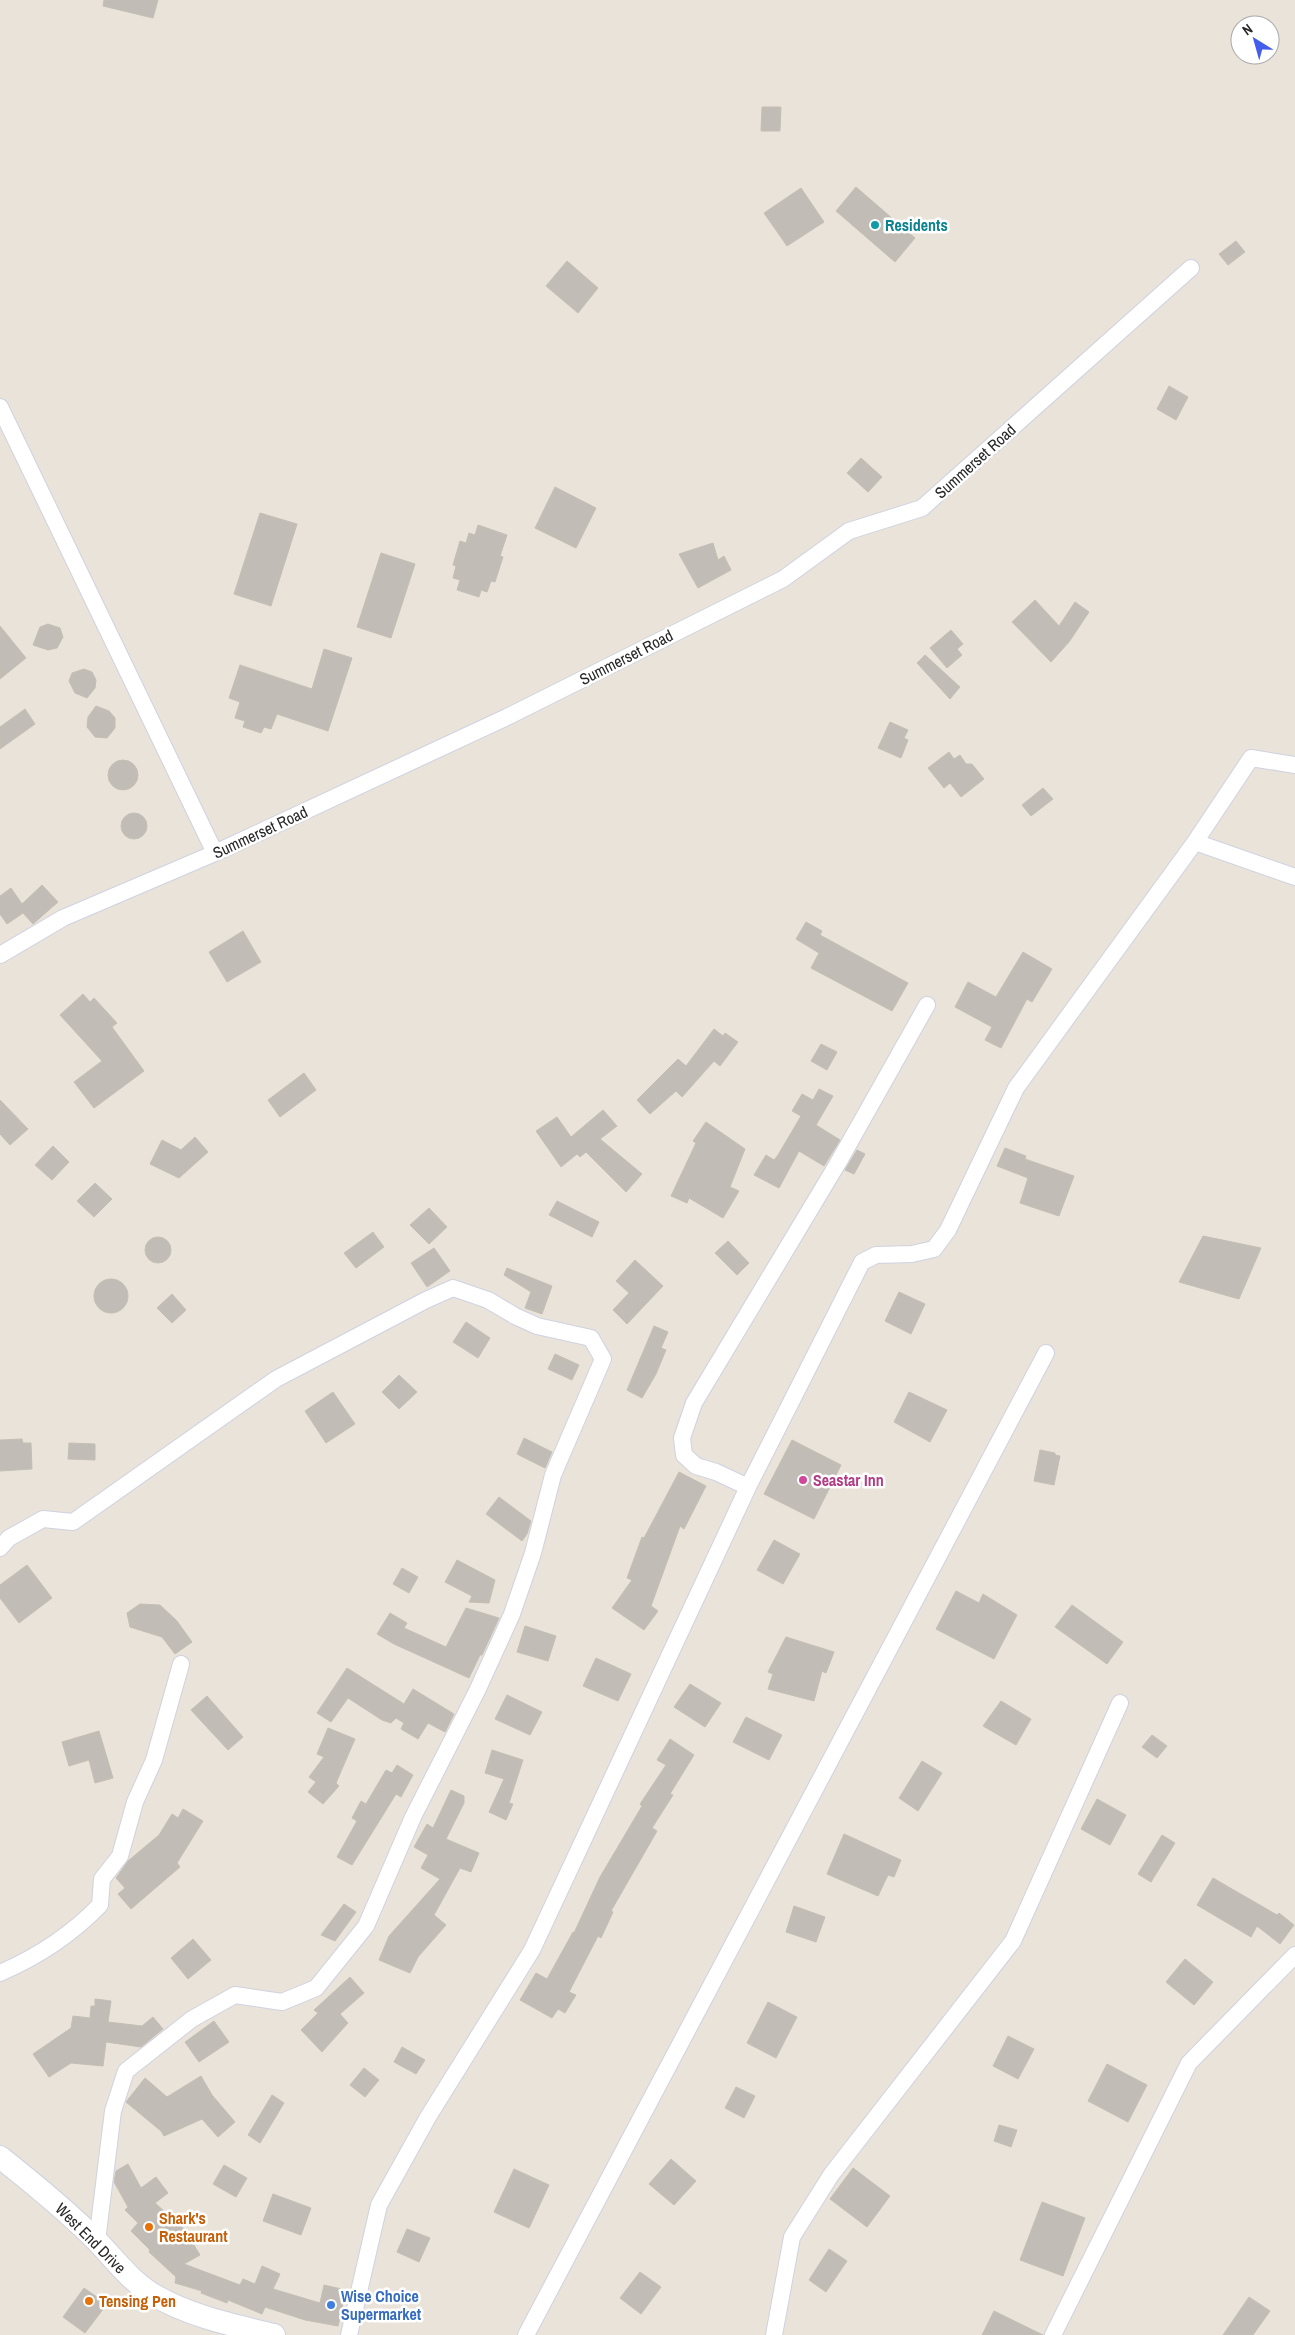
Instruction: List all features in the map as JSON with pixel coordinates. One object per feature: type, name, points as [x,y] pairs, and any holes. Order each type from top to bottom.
[{"type":"main road","name":"West End Drive","points":[[0,2157],[52,2199],[97,2241],[130,2278],[151,2293],[176,2307],[201,2316],[274,2335]]},
{"type":"street","name":"Summerset Road","points":[[0,955],[63,918],[215,853],[507,716],[783,579],[849,531],[922,508],[1191,268]]},
{"type":"street","points":[[0,407],[215,853]]},
{"type":"street","points":[[349,2335],[379,2205],[428,2116],[532,1950],[748,1487],[862,1262],[876,1255],[912,1254],[934,1249],[948,1230],[1016,1088],[1195,842],[1251,758],[1295,765]]},
{"type":"street","points":[[1195,842],[1295,877]]},
{"type":"street","points":[[748,1487],[716,1472],[696,1466],[684,1455],[682,1438],[694,1403],[838,1163],[927,1005]]},
{"type":"street","points":[[0,1548],[10,1538],[43,1519],[73,1522],[276,1379],[426,1300],[453,1288],[488,1300],[537,1326],[591,1338],[603,1359],[553,1475],[533,1552],[512,1614],[477,1691],[413,1817],[366,1926],[316,1988],[282,2002],[236,1994],[192,2019],[126,2071],[113,2111],[97,2241]]},
{"type":"street","points":[[526,2335],[1046,1353]]},
{"type":"street","points":[[0,1973],[27,1961],[85,1921],[100,1905],[102,1879],[120,1856],[135,1802],[154,1760],[181,1664]]},
{"type":"street","points":[[774,2335],[792,2237],[831,2175],[1013,1941],[1120,1702]]},
{"type":"street","points":[[1053,2335],[1188,2063],[1295,1955]]},
{"type":"building","points":[[104,0],[158,0],[153,18],[103,6]]},
{"type":"building","points":[[762,107],[781,107],[780,131],[761,131]]},
{"type":"building","name":"Residents","points":[[856,187],[915,238],[895,262],[836,211]]},
{"type":"building","points":[[801,188],[824,222],[787,246],[764,213]]},
{"type":"building","points":[[1236,241],[1245,252],[1228,265],[1219,254]]},
{"type":"building","points":[[567,261],[598,288],[578,313],[546,286]]},
{"type":"building","points":[[1169,386],[1188,397],[1176,420],[1157,409]]},
{"type":"building","points":[[861,458],[882,477],[868,492],[847,473]]},
{"type":"building","points":[[555,487],[596,508],[576,548],[535,528]]},
{"type":"building","points":[[260,513],[297,524],[271,606],[234,594]]},
{"type":"building","points":[[478,525],[507,535],[500,556],[503,557],[495,582],[491,581],[487,592],[481,590],[479,597],[457,590],[460,580],[453,578],[456,566],[453,565],[460,541],[466,543],[469,533],[475,535]]},
{"type":"building","points":[[713,543],[718,560],[724,556],[731,570],[698,588],[679,554]]},
{"type":"building","points":[[381,553],[415,564],[391,638],[357,627]]},
{"type":"building","points":[[1035,600],[1059,626],[1075,602],[1089,612],[1069,642],[1051,662],[1012,622]]},
{"type":"building","points":[[48,624],[60,628],[63,637],[57,648],[48,650],[33,645],[40,627]]},
{"type":"building","points":[[0,626],[26,658],[0,679]]},
{"type":"building","points":[[951,630],[963,644],[957,649],[962,655],[947,668],[930,648]]},
{"type":"building","points":[[324,649],[352,658],[328,731],[277,714],[271,729],[264,727],[261,733],[243,727],[245,721],[235,718],[240,702],[229,698],[240,665],[312,689]]},
{"type":"building","points":[[925,655],[960,687],[950,699],[917,663]]},
{"type":"building","points":[[84,669],[92,672],[96,680],[95,688],[87,698],[75,693],[69,681],[72,673]]},
{"type":"building","points":[[96,706],[109,711],[115,718],[115,728],[107,738],[95,737],[87,727],[88,717]]},
{"type":"building","points":[[25,709],[35,724],[0,749],[0,727]]},
{"type":"building","points":[[890,722],[908,730],[904,738],[908,740],[901,758],[878,748]]},
{"type":"building","points":[[949,752],[954,759],[960,755],[966,764],[972,764],[984,779],[961,797],[950,783],[944,788],[928,768]]},
{"type":"building","points":[[123,760],[133,765],[138,775],[133,785],[123,790],[113,785],[108,775],[113,765]]},
{"type":"building","points":[[1043,788],[1053,799],[1031,816],[1022,805]]},
{"type":"building","points":[[134,813],[143,817],[147,826],[143,835],[134,839],[125,835],[121,826],[125,817]]},
{"type":"building","points":[[42,885],[58,902],[33,924],[23,913],[7,924],[0,914],[0,896],[11,888],[22,904]]},
{"type":"building","points":[[806,922],[822,931],[820,935],[908,983],[892,1011],[811,968],[819,953],[796,939]]},
{"type":"building","points":[[243,931],[261,962],[227,982],[209,952]]},
{"type":"building","points":[[1023,952],[1052,969],[1032,1002],[1027,999],[1001,1048],[985,1040],[992,1027],[955,1007],[968,982],[996,997]]},
{"type":"building","points":[[83,994],[90,1002],[94,998],[117,1023],[112,1027],[144,1071],[94,1108],[74,1082],[102,1061],[60,1015]]},
{"type":"building","points":[[714,1029],[723,1036],[725,1033],[738,1042],[720,1066],[714,1061],[682,1097],[676,1091],[650,1114],[637,1100],[678,1059],[686,1066]]},
{"type":"building","points":[[821,1044],[837,1052],[827,1070],[811,1061]]},
{"type":"building","points":[[304,1073],[316,1090],[280,1117],[268,1100]]},
{"type":"building","points":[[819,1089],[833,1096],[816,1125],[840,1140],[824,1166],[799,1151],[779,1188],[754,1175],[766,1155],[774,1160],[778,1155],[801,1116],[792,1111],[802,1094],[813,1100]]},
{"type":"building","points":[[0,1100],[28,1129],[10,1145],[0,1134]]},
{"type":"building","points":[[603,1110],[617,1126],[600,1139],[642,1174],[626,1192],[586,1152],[580,1157],[577,1154],[561,1167],[536,1131],[557,1117],[571,1137]]},
{"type":"building","points":[[706,1122],[745,1149],[730,1187],[739,1191],[723,1218],[689,1198],[687,1203],[671,1196],[696,1143],[693,1141]]},
{"type":"building","points":[[195,1137],[208,1152],[179,1178],[150,1164],[162,1140],[181,1150]]},
{"type":"building","points":[[53,1146],[69,1162],[52,1180],[35,1165]]},
{"type":"building","points":[[1005,1148],[1026,1156],[1025,1159],[1074,1176],[1059,1216],[1020,1203],[1028,1178],[997,1166]]},
{"type":"building","points":[[857,1150],[865,1154],[854,1174],[845,1170]]},
{"type":"building","points":[[95,1183],[112,1199],[94,1217],[77,1201]]},
{"type":"building","points":[[557,1201],[599,1222],[592,1237],[549,1215]]},
{"type":"building","points":[[429,1208],[447,1227],[429,1244],[410,1225]]},
{"type":"building","points":[[373,1232],[384,1247],[356,1268],[344,1253]]},
{"type":"building","points":[[1203,1236],[1261,1248],[1239,1299],[1179,1282]]},
{"type":"building","points":[[158,1237],[167,1241],[171,1250],[167,1259],[158,1263],[149,1259],[145,1250],[149,1241]]},
{"type":"building","points":[[728,1241],[749,1263],[737,1275],[715,1253]]},
{"type":"building","points":[[434,1248],[450,1271],[427,1287],[411,1263]]},
{"type":"building","points":[[635,1260],[663,1286],[627,1324],[613,1310],[629,1293],[616,1281]]},
{"type":"building","points":[[507,1268],[552,1286],[542,1314],[525,1308],[531,1292],[504,1275]]},
{"type":"building","points":[[111,1279],[118,1280],[123,1284],[127,1289],[127,1303],[123,1308],[118,1312],[111,1313],[104,1312],[99,1308],[95,1303],[94,1296],[95,1289],[99,1284],[104,1280]]},
{"type":"building","points":[[899,1292],[925,1304],[911,1334],[885,1321]]},
{"type":"building","points":[[172,1294],[186,1310],[172,1323],[157,1308]]},
{"type":"building","points":[[466,1322],[490,1338],[478,1358],[453,1342]]},
{"type":"building","points":[[654,1326],[668,1332],[661,1348],[666,1350],[656,1374],[642,1398],[627,1390]]},
{"type":"building","points":[[555,1354],[579,1365],[572,1380],[548,1369]]},
{"type":"building","points":[[399,1375],[417,1392],[399,1409],[382,1392]]},
{"type":"building","points":[[333,1392],[355,1424],[326,1443],[305,1411]]},
{"type":"building","points":[[909,1392],[947,1410],[930,1442],[894,1422]]},
{"type":"building","points":[[524,1438],[552,1452],[545,1468],[517,1454]]},
{"type":"building","points":[[22,1439],[23,1443],[31,1443],[32,1469],[0,1471],[0,1440]]},
{"type":"building","name":"Seastar Inn","points":[[792,1440],[841,1465],[814,1519],[764,1494]]},
{"type":"building","points":[[69,1443],[95,1444],[95,1460],[68,1459]]},
{"type":"building","points":[[1040,1450],[1060,1456],[1054,1485],[1034,1481]]},
{"type":"building","points":[[679,1472],[706,1486],[684,1529],[680,1526],[651,1606],[658,1611],[644,1630],[612,1608],[632,1580],[627,1578],[642,1537],[644,1538]]},
{"type":"building","points":[[499,1497],[531,1521],[527,1534],[522,1541],[486,1514]]},
{"type":"building","points":[[774,1540],[800,1554],[783,1584],[757,1570]]},
{"type":"building","points":[[457,1560],[495,1580],[489,1603],[469,1602],[472,1596],[445,1582]]},
{"type":"building","points":[[27,1565],[52,1598],[19,1623],[0,1598],[0,1585]]},
{"type":"building","points":[[402,1568],[418,1577],[409,1593],[393,1584]]},
{"type":"building","points":[[956,1591],[979,1603],[983,1594],[1017,1615],[994,1659],[936,1629]]},
{"type":"building","points":[[140,1604],[160,1605],[177,1621],[192,1642],[175,1654],[162,1637],[130,1627],[127,1613]]},
{"type":"building","points":[[1072,1605],[1123,1642],[1107,1664],[1055,1627]]},
{"type":"building","points":[[466,1608],[499,1618],[469,1678],[394,1644],[377,1634],[390,1613],[407,1623],[404,1628],[446,1647]]},
{"type":"building","points":[[525,1626],[556,1636],[548,1661],[517,1652]]},
{"type":"building","points":[[786,1637],[834,1652],[826,1673],[822,1671],[814,1701],[768,1689],[773,1674],[768,1672]]},
{"type":"building","points":[[596,1658],[631,1674],[618,1701],[583,1686]]},
{"type":"building","points":[[347,1668],[404,1704],[413,1689],[454,1714],[445,1732],[428,1723],[418,1739],[401,1729],[404,1723],[396,1718],[391,1723],[382,1720],[348,1698],[331,1722],[317,1713]]},
{"type":"building","points":[[690,1684],[721,1703],[705,1727],[674,1707]]},
{"type":"building","points":[[507,1695],[542,1712],[530,1735],[495,1719]]},
{"type":"building","points":[[207,1696],[243,1737],[228,1750],[191,1710]]},
{"type":"building","points":[[1001,1701],[1031,1719],[1016,1745],[983,1726]]},
{"type":"building","points":[[746,1717],[782,1735],[769,1760],[733,1742]]},
{"type":"building","points":[[328,1728],[355,1739],[336,1783],[339,1786],[323,1804],[308,1792],[316,1782],[309,1777],[324,1757],[317,1754]]},
{"type":"building","points":[[99,1731],[113,1778],[95,1783],[89,1760],[69,1766],[62,1742]]},
{"type":"building","points":[[1152,1735],[1167,1746],[1157,1758],[1142,1747]]},
{"type":"building","points":[[670,1739],[694,1755],[670,1794],[673,1795],[652,1828],[657,1831],[611,1911],[613,1912],[601,1938],[598,1936],[569,1992],[576,1995],[565,2013],[558,2009],[552,2018],[520,2000],[536,1973],[547,1979],[574,1933],[600,1877],[642,1806],[640,1804],[666,1765],[657,1760]]},
{"type":"building","points":[[492,1750],[523,1760],[509,1803],[513,1804],[506,1820],[489,1812],[504,1779],[485,1773]]},
{"type":"building","points":[[922,1761],[942,1773],[918,1811],[899,1798]]},
{"type":"building","points":[[397,1765],[413,1775],[401,1797],[396,1794],[352,1865],[337,1857],[357,1821],[352,1818],[361,1801],[366,1804],[386,1770],[392,1773]]},
{"type":"building","points":[[451,1790],[464,1796],[464,1803],[446,1839],[479,1853],[471,1872],[460,1868],[434,1915],[446,1925],[418,1957],[410,1973],[379,1960],[389,1936],[440,1879],[421,1868],[428,1855],[414,1847],[427,1824],[433,1828]]},
{"type":"building","points":[[1097,1799],[1126,1815],[1110,1845],[1081,1829]]},
{"type":"building","points":[[183,1809],[203,1821],[177,1863],[180,1867],[131,1909],[118,1894],[125,1888],[116,1878],[128,1861],[159,1835],[172,1814],[178,1818]]},
{"type":"building","points":[[844,1834],[901,1860],[894,1877],[888,1875],[878,1896],[827,1874]]},
{"type":"building","points":[[1162,1835],[1175,1843],[1151,1882],[1138,1874]]},
{"type":"building","points":[[1213,1878],[1277,1915],[1279,1913],[1294,1925],[1280,1944],[1257,1926],[1251,1937],[1197,1905]]},
{"type":"building","points":[[344,1904],[356,1912],[335,1941],[321,1935]]},
{"type":"building","points":[[794,1906],[825,1917],[816,1942],[786,1932]]},
{"type":"building","points":[[193,1939],[211,1960],[188,1979],[171,1958]]},
{"type":"building","points":[[1185,1959],[1213,1982],[1194,2005],[1166,1982]]},
{"type":"building","points":[[350,1977],[364,1993],[340,2014],[348,2023],[322,2052],[301,2030],[318,2013],[314,2010]]},
{"type":"building","points":[[95,1999],[111,2001],[108,2022],[142,2026],[153,2017],[163,2029],[141,2047],[106,2042],[103,2066],[71,2063],[49,2077],[33,2054],[71,2028],[73,2016],[90,2018],[91,2006],[95,2006]]},
{"type":"building","points":[[768,2002],[797,2017],[776,2058],[747,2043]]},
{"type":"building","points":[[214,2021],[229,2042],[199,2062],[185,2042]]},
{"type":"building","points":[[1008,2036],[1034,2049],[1018,2079],[993,2066]]},
{"type":"building","points":[[402,2047],[425,2060],[416,2074],[394,2062]]},
{"type":"building","points":[[1107,2064],[1147,2085],[1128,2122],[1088,2101]]},
{"type":"building","points":[[364,2068],[379,2080],[365,2097],[350,2085]]},
{"type":"building","points":[[201,2076],[212,2095],[235,2122],[218,2137],[202,2119],[164,2136],[161,2131],[126,2102],[145,2078],[167,2097]]},
{"type":"building","points":[[736,2087],[755,2096],[744,2118],[725,2108]]},
{"type":"building","points":[[272,2095],[284,2103],[260,2143],[248,2135]]},
{"type":"building","points":[[999,2125],[1017,2130],[1011,2147],[994,2141]]},
{"type":"building","points":[[671,2159],[696,2181],[674,2205],[649,2184]]},
{"type":"building","points":[[128,2164],[141,2188],[156,2177],[168,2193],[155,2203],[184,2229],[200,2255],[184,2264],[240,2285],[243,2279],[255,2284],[262,2266],[280,2274],[273,2289],[320,2303],[324,2285],[346,2290],[338,2326],[305,2320],[265,2307],[262,2314],[228,2300],[227,2303],[201,2293],[202,2291],[175,2283],[176,2277],[149,2252],[150,2250],[131,2231],[138,2223],[125,2210],[128,2207],[114,2182],[116,2171]]},
{"type":"building","points":[[224,2165],[247,2178],[236,2197],[213,2184]]},
{"type":"building","points":[[853,2168],[890,2196],[867,2227],[830,2199]]},
{"type":"building","points":[[514,2169],[549,2185],[529,2228],[494,2212]]},
{"type":"building","points":[[273,2194],[311,2208],[301,2235],[263,2221]]},
{"type":"building","points":[[1042,2202],[1085,2218],[1063,2276],[1020,2260]]},
{"type":"building","points":[[407,2229],[430,2238],[419,2262],[397,2252]]},
{"type":"building","points":[[829,2249],[847,2261],[826,2292],[809,2280]]},
{"type":"building","points":[[640,2272],[661,2287],[641,2314],[620,2298]]},
{"type":"building","name":"Tensing Pen","points":[[84,2288],[107,2304],[85,2333],[63,2317]]},
{"type":"building","points":[[1249,2297],[1270,2311],[1253,2335],[1223,2335]]},
{"type":"building","points":[[994,2311],[1043,2335],[982,2335]]},
{"type":"place","name":"Residents","points":[[875,225]]},
{"type":"place","name":"Seastar Inn","points":[[803,1480]]},
{"type":"place","name":"Shark's Restaurant","points":[[149,2227]]},
{"type":"place","name":"Tensing Pen","points":[[89,2301]]},
{"type":"place","name":"Wise Choice Supermarket","points":[[331,2305]]}]
